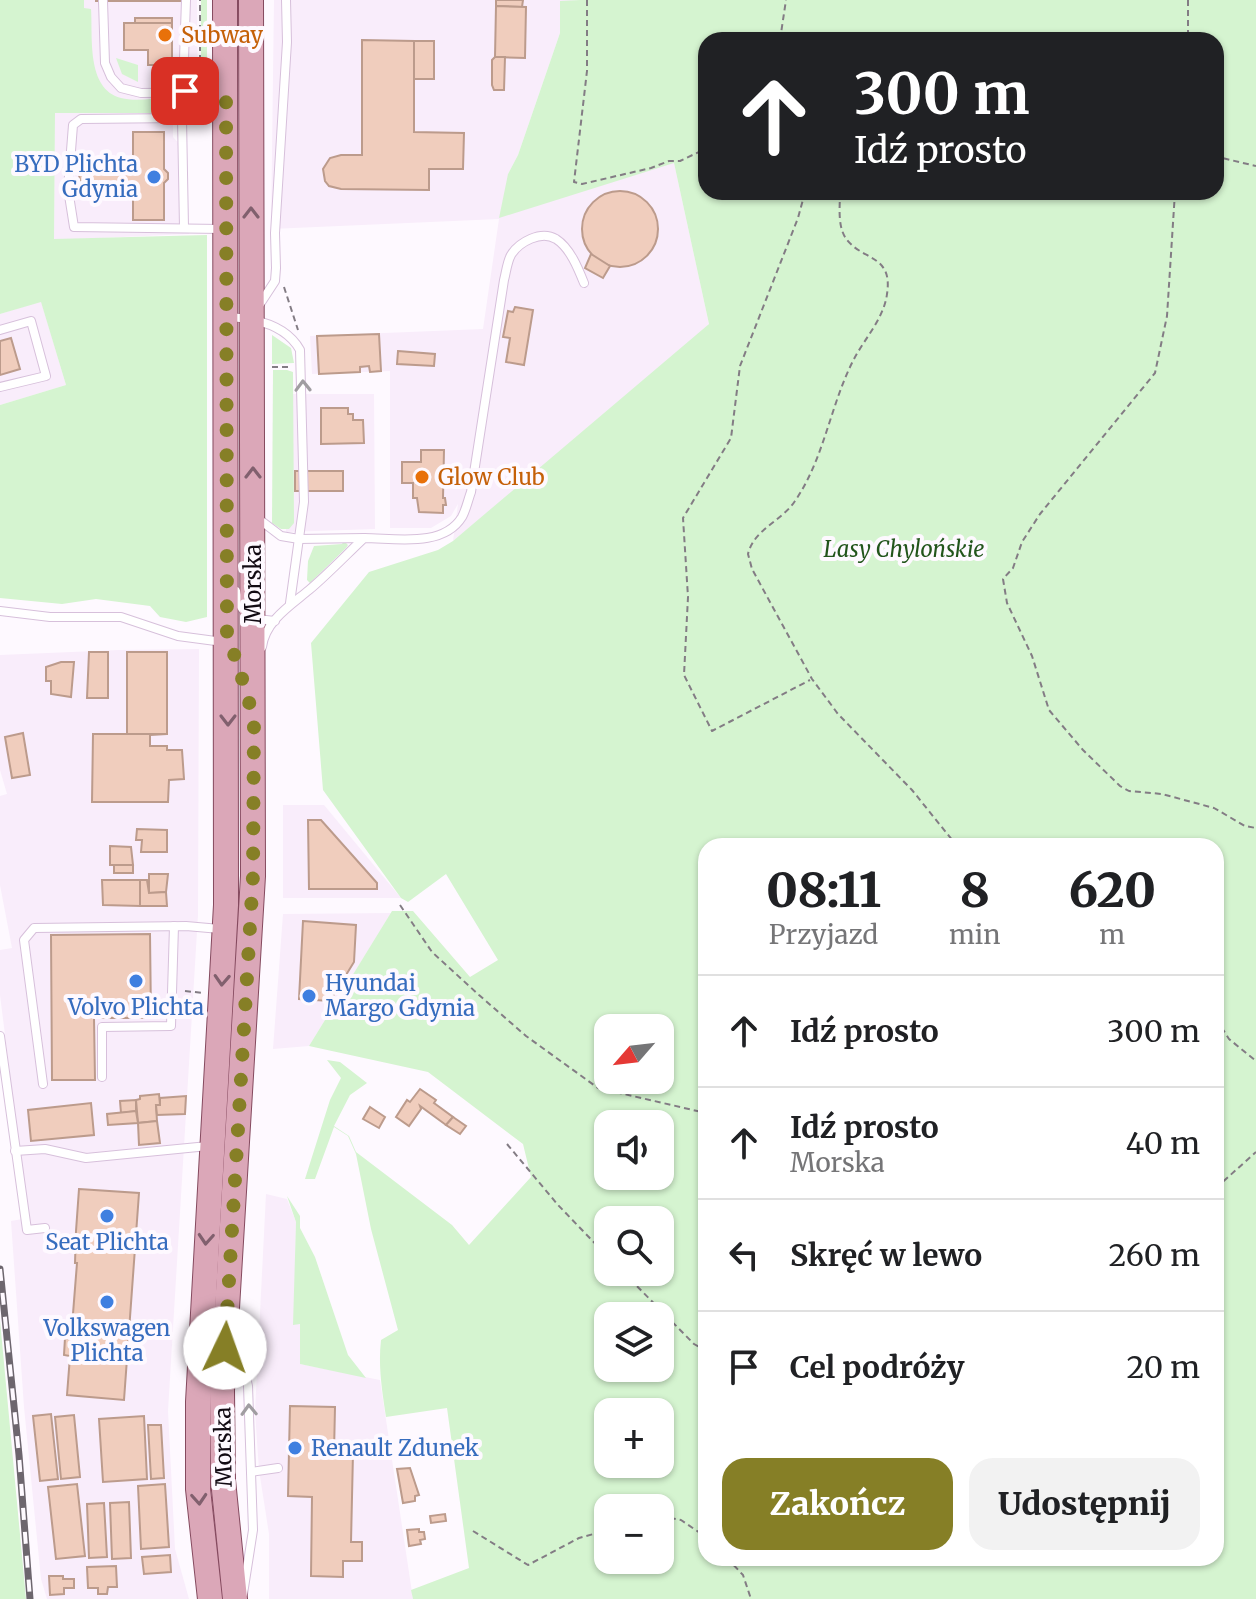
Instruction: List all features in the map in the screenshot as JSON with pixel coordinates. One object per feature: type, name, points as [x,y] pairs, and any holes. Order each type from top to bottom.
[{"type":"main road","name":"Morska","points":[[210,1599],[198,1489],[198,1402],[213,1146],[229,1080],[253,876],[254,719],[264,620],[239,317],[227,229],[225,0]]},
{"type":"main road","name":"Morska","points":[[235,1599],[223,1480],[229,1080],[225,929],[232,650],[227,539],[251,0]]},
{"type":"lane","points":[[184,228],[182,118],[186,0]]},
{"type":"lane","points":[[239,317],[275,281],[275,233],[287,42],[286,0]]},
{"type":"lane","points":[[103,1],[105,63],[115,83],[133,92],[226,93]]},
{"type":"lane","points":[[182,118],[81,119],[73,125],[68,189],[74,227],[227,229]]},
{"type":"lane","points":[[253,514],[281,536],[299,539],[434,538],[453,527],[462,517],[471,492],[504,280],[511,256],[525,241],[544,235],[556,239],[576,264],[584,283]]},
{"type":"lane","points":[[239,317],[268,324],[296,342],[302,367],[304,502],[290,603]]},
{"type":"lane","points":[[0,330],[31,321],[46,376],[0,387]]},
{"type":"lane","points":[[227,539],[238,604],[264,620],[308,591],[364,538]]},
{"type":"lane","points":[[0,611],[50,617],[121,617],[232,650]]},
{"type":"lane","points":[[240,673],[254,719]]},
{"type":"lane","points":[[43,1084],[24,940],[29,930],[174,926],[225,929]]},
{"type":"lane","points":[[102,1077],[102,1027],[171,1026],[174,926]]},
{"type":"lane","points":[[0,1036],[27,1230],[45,1228]]},
{"type":"lane","points":[[15,1151],[45,1149],[86,1158],[213,1146]]},
{"type":"lane","points":[[225,1348],[246,1377],[248,1386],[253,1530],[243,1599]]},
{"type":"lane","points":[[251,1472],[278,1468]]},
{"type":"path","points":[[190,68],[200,68],[200,0]]},
{"type":"path","points":[[587,0],[587,71],[574,182],[582,184],[651,168],[669,161],[680,161],[698,152]]},
{"type":"path","points":[[781,32],[786,0]]},
{"type":"path","points":[[1188,0],[1188,32]]},
{"type":"path","points":[[1224,158],[1256,166]]},
{"type":"path","points":[[803,200],[740,366],[731,438],[683,518],[688,597],[684,675],[712,731],[812,679]]},
{"type":"path","points":[[840,200],[841,227],[846,239],[878,261],[885,270],[887,295],[882,312],[854,360],[811,474],[786,514],[756,535],[748,554],[752,569],[812,679],[838,714],[912,790],[951,838]]},
{"type":"path","points":[[1174,200],[1167,316],[1155,373],[1040,514],[1022,542],[1013,568],[1003,579],[1004,589],[1007,603],[1032,656],[1049,710],[1083,750],[1120,786],[1140,794],[1162,794],[1214,808],[1245,826],[1256,828]]},
{"type":"path","points":[[276,268],[295,314],[299,333],[296,342]]},
{"type":"path","points":[[269,367],[302,367]]},
{"type":"path","points":[[400,905],[432,952],[526,1036],[598,1088],[698,1111]]},
{"type":"path","points":[[172,991],[203,993]]},
{"type":"path","points":[[1224,1031],[1256,1061]]},
{"type":"path","points":[[507,1144],[594,1242]]},
{"type":"path","points":[[1224,1181],[1256,1152]]},
{"type":"path","points":[[637,1286],[698,1346]]},
{"type":"path","points":[[674,1519],[698,1532]]},
{"type":"path","points":[[473,1531],[528,1565],[579,1538],[594,1534]]},
{"type":"path","points":[[735,1566],[743,1575],[751,1599]]},
{"type":"shaded area","points":[[55,0],[197,0],[198,102],[173,109],[173,137],[187,153],[189,234],[54,240]]},
{"type":"shaded area","points":[[274,0],[580,0],[560,2],[560,33],[518,155],[508,174],[674,163],[709,324],[667,372],[453,541],[458,504],[451,516],[431,528],[390,528],[390,371],[312,374],[310,336],[483,329],[499,219],[271,229]]},
{"type":"shaded area","points":[[41,301],[66,385],[0,405],[0,314]]},
{"type":"shaded area","points":[[286,394],[374,394],[375,529],[286,532]]},
{"type":"shaded area","points":[[199,649],[198,915],[168,1411],[175,1549],[189,1599],[47,1599],[41,1579],[24,1407],[11,1221],[28,1218],[0,995],[0,950],[12,948],[0,885],[0,796],[7,794],[0,770],[0,655]]},
{"type":"shaded area","points":[[283,805],[324,805],[401,898],[283,898]]},
{"type":"shaded area","name":"Hyundai Margo Gdynia","points":[[391,913],[309,1046],[273,1049],[283,914]]},
{"type":"shaded area","points":[[266,1194],[287,1199],[296,1222],[294,1324],[300,1323],[300,1364],[380,1380],[413,1599],[269,1599],[269,1534],[259,1470],[255,1412]]},
{"type":"green space","points":[[0,0],[84,0],[84,8],[91,9],[92,47],[97,73],[110,93],[127,99],[171,97],[174,100],[172,106],[161,113],[55,113],[54,239],[207,235],[207,617],[186,622],[160,617],[150,606],[96,599],[62,604],[0,598],[0,405],[66,385],[41,302],[0,314]]},
{"type":"green space","points":[[201,0],[207,0],[207,81],[196,79],[191,71],[201,69]]},
{"type":"green space","name":"Lasy Chylońskie","points":[[1256,0],[1256,1599],[413,1599],[411,1590],[469,1568],[447,1408],[386,1417],[380,1369],[381,1340],[398,1330],[371,1229],[356,1154],[348,1136],[334,1127],[315,1179],[305,1179],[330,1100],[341,1078],[327,1060],[340,1062],[367,1083],[350,1095],[334,1126],[349,1136],[356,1152],[452,1225],[469,1245],[531,1177],[523,1144],[428,1072],[309,1046],[392,911],[413,911],[470,977],[498,960],[446,874],[408,902],[401,898],[323,790],[311,643],[369,572],[438,550],[453,541],[709,324],[674,163],[499,218],[508,174],[518,155],[560,33],[560,1]]},
{"type":"green space","points":[[116,58],[138,65],[138,82],[122,74]]},
{"type":"green space","points":[[272,335],[291,348],[294,363],[272,364]]},
{"type":"green space","points":[[273,370],[293,372],[294,523],[289,529],[281,529],[272,523]]},
{"type":"green space","points":[[344,541],[348,545],[346,548],[310,583],[307,580],[308,561],[314,546],[342,544]]},
{"type":"green space","points":[[287,1196],[300,1216],[300,1228],[315,1257],[348,1355],[366,1378],[300,1364],[300,1324],[293,1325],[296,1222]]},
{"type":"green space","points":[[0,1320],[26,1599],[0,1599]]},
{"type":"building","points":[[182,0],[182,1],[96,1]]},
{"type":"building","points":[[496,0],[523,0],[522,7],[496,6]]},
{"type":"building","points":[[496,6],[526,7],[525,58],[495,57]]},
{"type":"building","points":[[135,18],[172,18],[172,23],[135,23]]},
{"type":"building","points":[[124,23],[172,23],[172,65],[148,65],[148,50],[124,50]]},
{"type":"building","points":[[362,40],[414,41],[414,132],[464,133],[463,169],[429,169],[429,190],[341,189],[329,186],[325,181],[323,169],[330,158],[362,155]]},
{"type":"building","points":[[414,41],[434,41],[434,79],[414,79]]},
{"type":"building","points":[[505,57],[504,90],[494,90],[492,85],[492,60]]},
{"type":"building","points":[[133,132],[164,132],[164,169],[168,179],[164,183],[164,220],[133,220],[133,191],[77,191],[77,181],[80,181],[77,161],[133,161]]},
{"type":"building","points":[[620,191],[635,194],[647,202],[655,214],[658,229],[655,244],[647,256],[635,264],[620,267],[605,264],[593,256],[585,244],[582,229],[585,214],[593,202],[605,194]]},
{"type":"building","points":[[591,254],[610,266],[603,278],[585,268]]},
{"type":"building","points":[[515,307],[533,310],[524,365],[506,362],[510,338],[503,337],[508,311],[513,312]]},
{"type":"building","points":[[379,334],[381,371],[370,372],[369,366],[360,367],[360,372],[319,374],[317,336]]},
{"type":"building","points":[[11,338],[20,369],[0,375],[0,341]]},
{"type":"building","points":[[398,351],[435,354],[434,366],[397,364]]},
{"type":"building","points":[[321,408],[348,408],[353,420],[363,420],[364,443],[321,444]]},
{"type":"building","points":[[421,450],[444,450],[443,498],[446,505],[443,505],[443,513],[419,512],[417,498],[413,498],[413,483],[402,483],[402,462],[421,462]]},
{"type":"building","points":[[295,471],[343,471],[343,491],[295,491]]},
{"type":"building","points":[[89,652],[108,652],[108,698],[87,698]]},
{"type":"building","points":[[127,652],[167,652],[167,734],[127,734]]},
{"type":"building","points":[[74,662],[71,697],[51,694],[51,681],[46,681],[46,667]]},
{"type":"building","points":[[23,733],[30,775],[12,778],[5,737]]},
{"type":"building","points":[[93,734],[167,734],[150,735],[150,746],[182,750],[184,779],[169,780],[168,802],[92,802]]},
{"type":"building","points":[[308,820],[321,820],[377,883],[377,889],[309,889]]},
{"type":"building","points":[[137,829],[167,830],[167,852],[141,852],[142,840],[136,840]]},
{"type":"building","points":[[110,846],[131,847],[133,865],[110,865]]},
{"type":"building","points":[[114,865],[133,865],[133,873],[114,873]]},
{"type":"building","points":[[149,874],[168,874],[166,892],[149,893]]},
{"type":"building","points":[[102,880],[140,880],[140,906],[103,905]]},
{"type":"building","points":[[140,880],[147,880],[149,893],[166,892],[167,906],[140,906]]},
{"type":"building","points":[[303,921],[356,925],[354,962],[330,1001],[299,999]]},
{"type":"building","points":[[150,934],[151,1018],[94,1018],[95,1080],[52,1080],[51,935]]},
{"type":"building","points":[[420,1089],[453,1117],[446,1125],[420,1106],[409,1126],[396,1117],[407,1100],[410,1102]]},
{"type":"building","points":[[159,1094],[157,1121],[138,1123],[136,1100],[140,1096]]},
{"type":"building","points":[[186,1096],[185,1114],[157,1115],[156,1105],[160,1105],[160,1098]]},
{"type":"building","points":[[136,1100],[136,1111],[121,1113],[120,1101]]},
{"type":"building","points":[[91,1103],[94,1135],[31,1141],[28,1110]]},
{"type":"building","points":[[370,1107],[385,1117],[379,1128],[363,1119]]},
{"type":"building","points":[[136,1111],[138,1123],[108,1125],[107,1114]]},
{"type":"building","points":[[453,1117],[466,1126],[460,1134],[446,1125]]},
{"type":"building","points":[[157,1121],[160,1143],[139,1145],[138,1123]]},
{"type":"building","points":[[79,1189],[139,1193],[124,1400],[67,1395],[70,1356],[64,1355],[65,1338],[71,1339]]},
{"type":"building","points":[[290,1406],[335,1407],[334,1453],[353,1453],[351,1542],[362,1542],[362,1561],[343,1561],[343,1577],[311,1576],[312,1497],[288,1496]]},
{"type":"building","points":[[51,1414],[58,1479],[40,1481],[33,1416]]},
{"type":"building","points":[[74,1415],[80,1477],[61,1479],[55,1417]]},
{"type":"building","points":[[144,1416],[147,1479],[103,1482],[99,1419]]},
{"type":"building","points":[[148,1425],[161,1425],[164,1478],[151,1479]]},
{"type":"building","points":[[410,1468],[419,1495],[415,1496],[415,1501],[403,1503],[397,1469]]},
{"type":"building","points":[[77,1484],[85,1556],[56,1559],[48,1487]]},
{"type":"building","points":[[165,1484],[169,1547],[141,1549],[138,1486]]},
{"type":"building","points":[[129,1502],[131,1558],[112,1559],[110,1503]]},
{"type":"building","points":[[104,1503],[107,1557],[89,1558],[87,1504]]},
{"type":"building","points":[[445,1514],[446,1521],[431,1523],[430,1516]]},
{"type":"building","points":[[419,1529],[419,1532],[424,1532],[425,1539],[420,1540],[421,1544],[409,1546],[407,1530]]},
{"type":"building","points":[[170,1555],[171,1572],[144,1574],[142,1557]]},
{"type":"building","points":[[116,1566],[117,1587],[108,1587],[107,1594],[98,1594],[98,1588],[88,1588],[87,1567]]},
{"type":"building","points":[[49,1576],[74,1579],[74,1588],[64,1588],[64,1594],[50,1595]]},
{"type":"railway","points":[[0,1269],[30,1599]]},
{"type":"place","name":"Subway","points":[[165,35]]},
{"type":"place","name":"BYD Plichta Gdynia","points":[[154,177]]},
{"type":"place","name":"Glow Club","points":[[422,477]]},
{"type":"place","name":"Volvo Plichta","points":[[136,981]]},
{"type":"place","name":"Hyundai Margo Gdynia","points":[[309,996]]},
{"type":"place","name":"Seat Plichta","points":[[107,1216]]},
{"type":"place","name":"Volkswagen Plichta","points":[[107,1302]]},
{"type":"place","name":"Renault Zdunek","points":[[295,1448]]},
{"type":"route","points":[[185,91],[226,93],[227,642],[236,658],[254,719],[253,876],[225,1348]]}]
